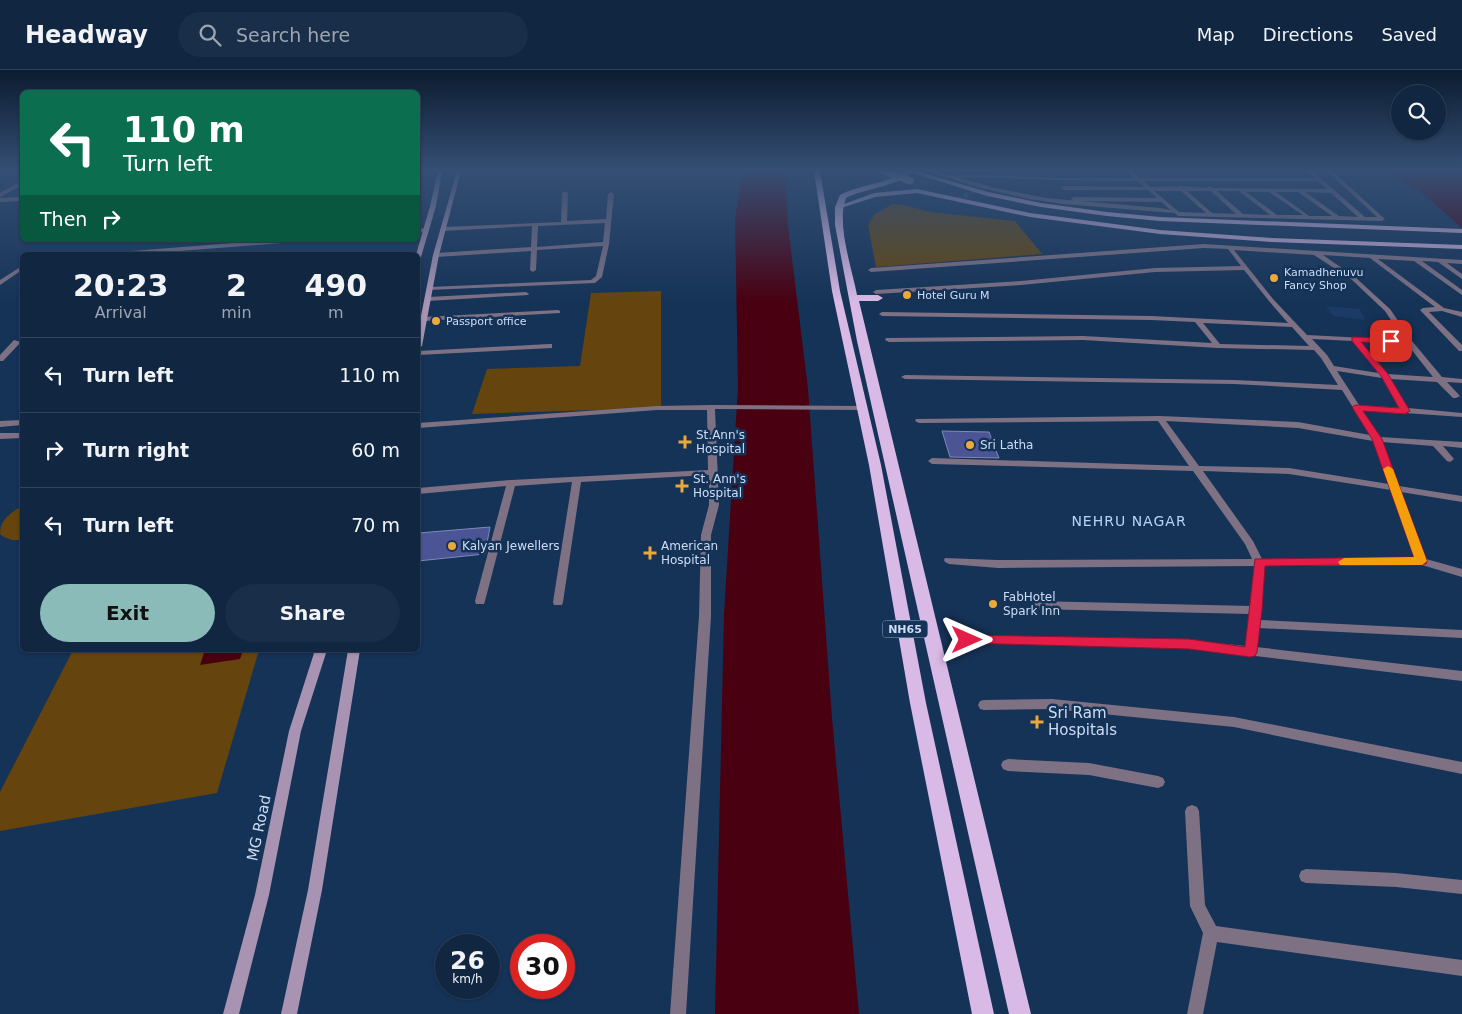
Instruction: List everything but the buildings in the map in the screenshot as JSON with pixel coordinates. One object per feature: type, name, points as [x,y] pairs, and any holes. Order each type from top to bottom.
[{"type":"highway","name":"NH65","points":[[824,215],[854,409],[876,465],[918,703],[983,1014]]},
{"type":"highway","name":"NH65","points":[[839,215],[839,225],[854,298],[1020,1014]]},
{"type":"highway","points":[[854,298],[877,295]]},
{"type":"highway","points":[[876,465],[893,467]]},
{"type":"main road","points":[[419,252],[430,215]]},
{"type":"main road","points":[[420,335],[436,255],[448,215]]},
{"type":"main road","points":[[1030,215],[1130,229],[1272,240],[1364,242]]},
{"type":"main road","points":[[1059,215],[1155,228],[1462,247]]},
{"type":"main road","points":[[1086,215],[1119,220],[1206,226],[1313,226]]},
{"type":"main road","points":[[1119,215],[1160,219],[1462,231]]},
{"type":"main road","name":"MG Road","points":[[231,1014],[262,895],[295,731],[320,652]]},
{"type":"main road","points":[[289,1014],[315,890],[354,652]]},
{"type":"street","points":[[564,215],[564,223]]},
{"type":"street","points":[[430,289],[593,282],[599,277],[609,215]]},
{"type":"street","points":[[1243,215],[1382,219],[1378,215]]},
{"type":"street","points":[[1360,215],[1363,218]]},
{"type":"street","points":[[443,229],[609,221]]},
{"type":"street","points":[[533,270],[535,224]]},
{"type":"street","points":[[420,230],[426,230]]},
{"type":"street","points":[[135,252],[246,242]]},
{"type":"street","points":[[436,255],[606,244]]},
{"type":"street","points":[[871,270],[1204,246],[1462,262]]},
{"type":"street","points":[[1229,247],[1271,300],[1331,368],[1377,439],[1422,561]]},
{"type":"street","points":[[1316,253],[1353,278],[1388,310],[1409,342],[1440,380],[1456,396]]},
{"type":"street","points":[[1372,256],[1442,309]]},
{"type":"street","points":[[1416,259],[1462,293]]},
{"type":"street","points":[[1440,261],[1462,276]]},
{"type":"street","points":[[877,295],[1155,270],[1245,268]]},
{"type":"street","points":[[0,283],[20,269]]},
{"type":"street","points":[[428,299],[526,294]]},
{"type":"street","points":[[1462,315],[1442,309],[1423,310],[1462,349]]},
{"type":"street","points":[[423,319],[558,312]]},
{"type":"street","points":[[882,314],[1197,320],[1294,325]]},
{"type":"street","points":[[1197,320],[1218,346]]},
{"type":"street","points":[[1305,337],[1409,342]]},
{"type":"street","points":[[889,340],[1083,338],[1218,346],[1314,348]]},
{"type":"street","points":[[1355,339],[1385,376],[1405,411]]},
{"type":"street","points":[[0,358],[17,342]]},
{"type":"street","points":[[420,352],[549,346]]},
{"type":"street","points":[[1331,368],[1385,376],[1462,381]]},
{"type":"street","points":[[905,377],[1234,382],[1344,388]]},
{"type":"street","points":[[420,425],[580,412],[715,407],[854,409]]},
{"type":"street","points":[[678,1014],[706,616],[706,535],[714,505],[715,407]]},
{"type":"street","points":[[1356,407],[1462,415]]},
{"type":"street","points":[[1160,418],[1249,543],[1259,562],[1256,610],[1250,652]]},
{"type":"street","points":[[919,421],[1160,418],[1298,425],[1377,439],[1462,445]]},
{"type":"street","points":[[0,424],[20,423]]},
{"type":"street","points":[[0,436],[20,436]]},
{"type":"street","points":[[1435,444],[1450,460]]},
{"type":"street","points":[[932,461],[1289,471],[1395,490],[1462,499]]},
{"type":"street","points":[[420,491],[511,483],[713,472]]},
{"type":"street","points":[[558,602],[577,480]]},
{"type":"street","points":[[480,601],[511,483]]},
{"type":"street","points":[[949,560],[998,564],[1422,561],[1462,573]]},
{"type":"street","points":[[1036,605],[1256,610]]},
{"type":"street","points":[[1254,624],[1462,634]]},
{"type":"street","points":[[967,640],[1189,644],[1462,676]]},
{"type":"street","points":[[984,705],[1052,704],[1234,722],[1462,768]]},
{"type":"street","points":[[1008,766],[1089,769],[1158,782]]},
{"type":"street","points":[[1192,811],[1198,906],[1211,933],[1195,1014]]},
{"type":"street","points":[[1306,876],[1396,880],[1462,887]]},
{"type":"street","points":[[1211,933],[1462,968]]},
{"type":"shaded area","points":[[736,215],[787,215],[808,389],[832,718],[859,1014],[715,1014],[724,615],[738,387]]},
{"type":"shaded area","points":[[874,215],[959,215],[1015,221],[1042,254],[876,267],[868,225]]},
{"type":"shaded area","points":[[1447,215],[1462,215],[1462,228]]},
{"type":"shaded area","points":[[661,291],[661,408],[472,414],[487,369],[580,366],[591,293]]},
{"type":"shaded area","points":[[1326,306],[1360,309],[1365,320],[1333,316]]},
{"type":"shaded area","points":[[20,507],[20,540],[12,540],[0,534],[4,520]]},
{"type":"shaded area","points":[[72,652],[258,652],[217,793],[0,831],[0,792]]},
{"type":"shaded area","points":[[204,652],[242,652],[240,659],[200,665]]},
{"type":"slow traffic","points":[[1344,562],[1422,561],[1388,469]]},
{"type":"place","name":"Kamadhenuvu Fancy Shop","points":[[1274,278]]},
{"type":"place","name":"Hotel Guru M","points":[[907,295]]},
{"type":"place","name":"Passport office","points":[[436,321]]},
{"type":"place","name":"St.Ann's Hospital","points":[[685,442]]},
{"type":"place","name":"Sri Latha","points":[[970,445]]},
{"type":"place","name":"St. Ann's Hospital","points":[[682,486]]},
{"type":"place","name":"Kalyan Jewellers","points":[[452,546]]},
{"type":"place","name":"American Hospital","points":[[650,553]]},
{"type":"place","name":"FabHotel Spark Inn","points":[[993,604]]},
{"type":"place","name":"Sri Ram Hospitals","points":[[1037,722]]},
{"type":"district","name":"NEHRU NAGAR","points":[[1129,521]]},
{"type":"route","points":[[967,640],[1189,644],[1250,652],[1256,610],[1259,562],[1422,561],[1377,439],[1356,407],[1405,411],[1385,376],[1355,339],[1391,341]]}]
